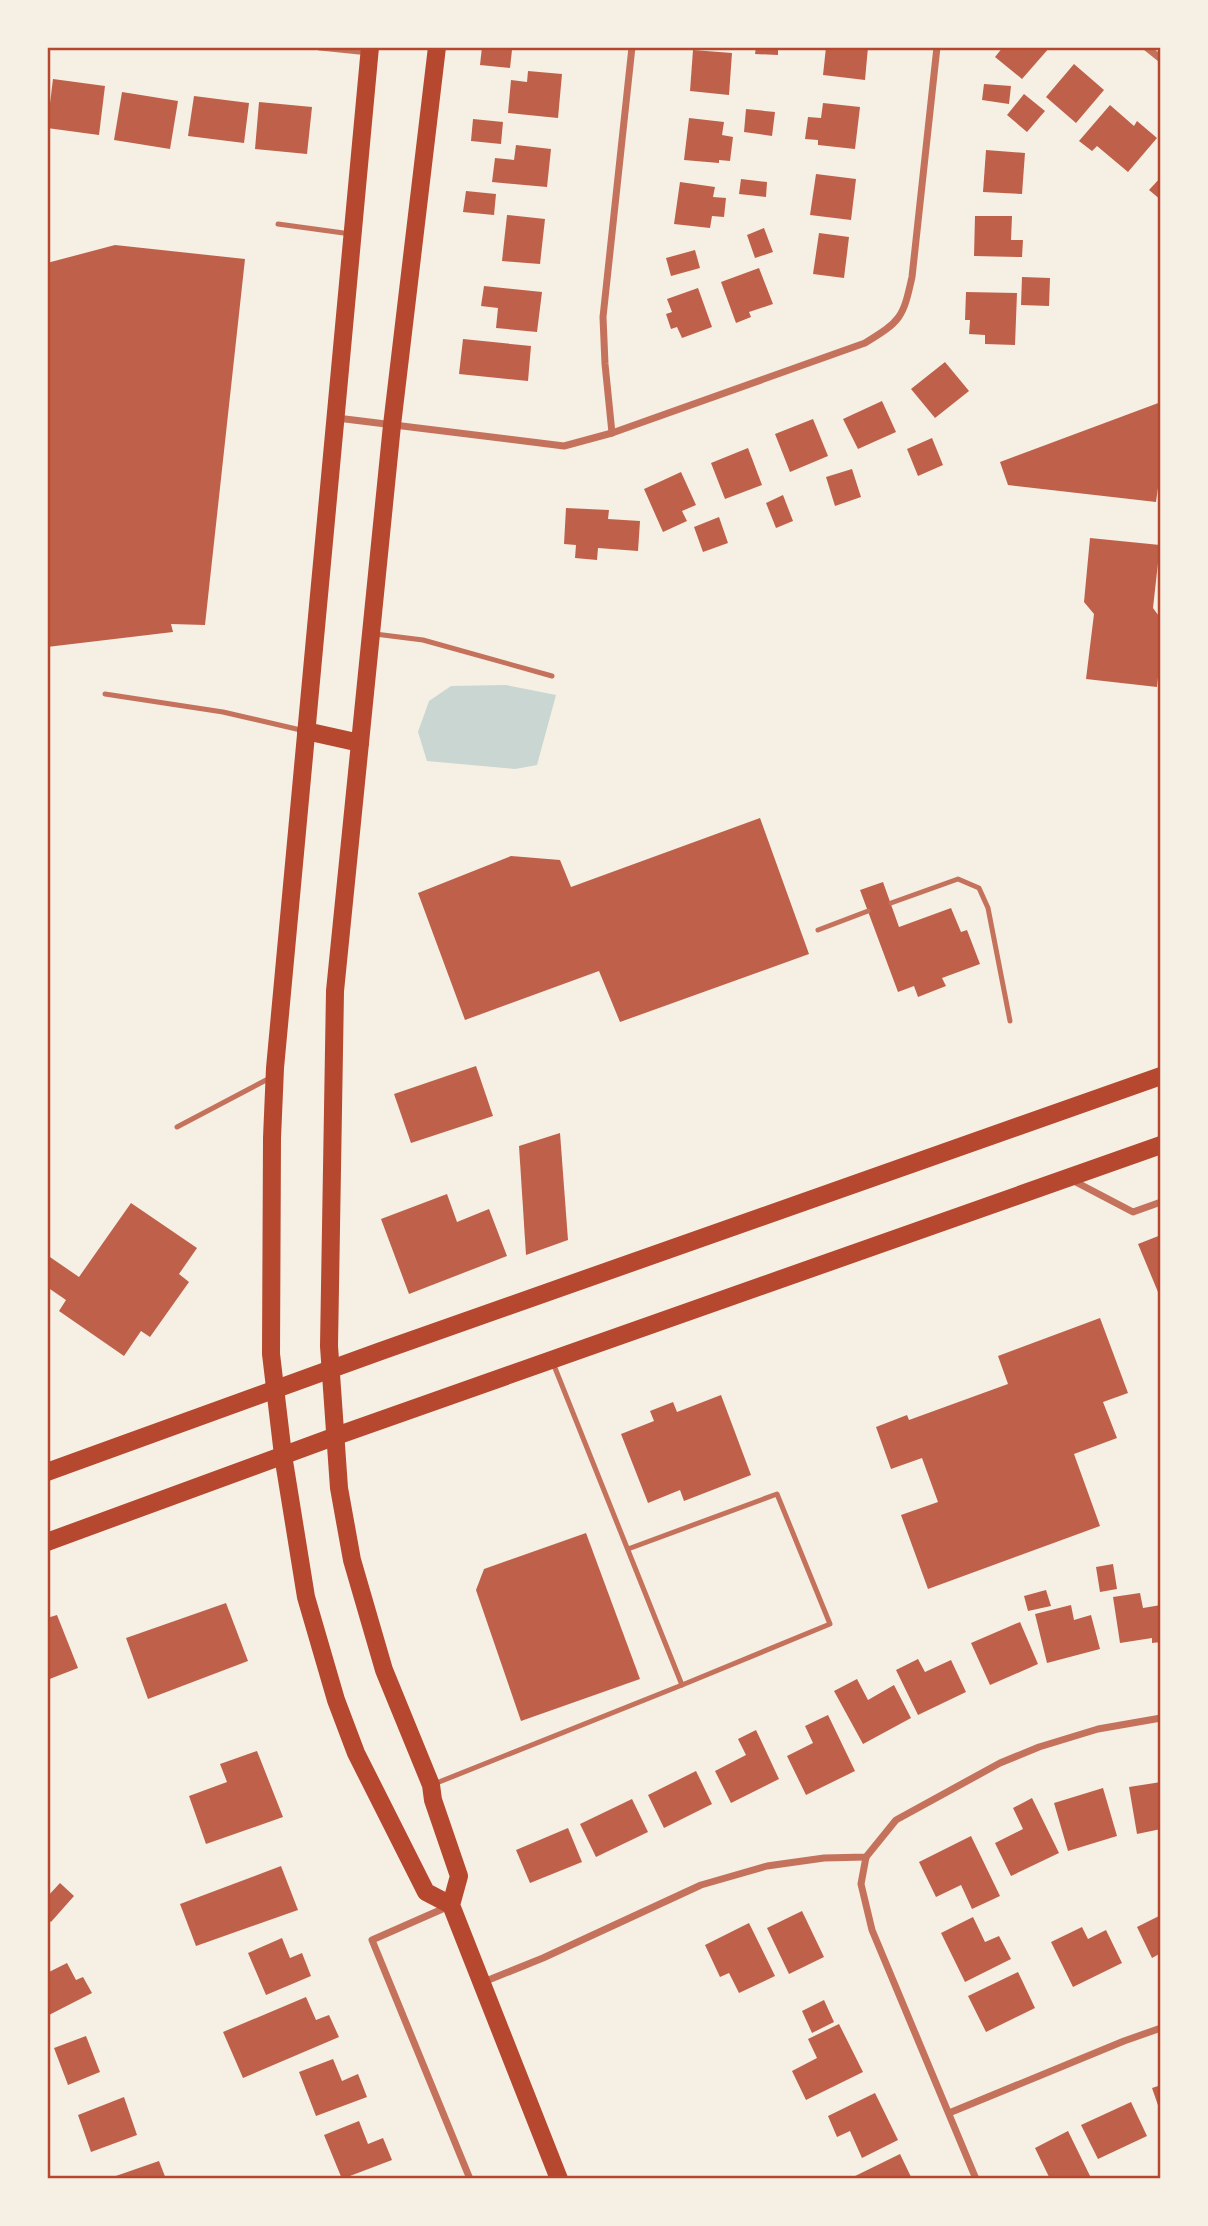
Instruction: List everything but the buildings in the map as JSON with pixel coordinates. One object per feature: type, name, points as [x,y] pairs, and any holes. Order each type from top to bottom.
[{"type":"main road","points":[[437,47],[392,425],[335,991],[329,1346],[339,1488],[352,1560],[384,1670],[431,1785],[433,1800],[460,1876],[451,1905],[559,2179]]},
{"type":"main road","points":[[370,50],[275,1076],[271,1340],[274,1389],[306,1597],[340,1711],[356,1753],[426,1892],[451,1905]]},
{"type":"main road","points":[[306,731],[360,743]]},
{"type":"main road","points":[[47,1472],[331,1368],[1161,1076]]},
{"type":"main road","points":[[47,1542],[335,1436],[1161,1145]]},
{"type":"street","points":[[320,47],[370,50]]},
{"type":"street","points":[[612,433],[603,317],[632,47]]},
{"type":"street","points":[[336,418],[564,446],[612,433],[865,343],[894,325],[906,307],[912,277],[937,47]]},
{"type":"street","points":[[1146,47],[1161,60]]},
{"type":"street","points":[[1068,1178],[1133,1212],[1161,1202]]},
{"type":"street","points":[[976,2179],[872,1930],[861,1884],[866,1857],[896,1820],[1000,1763],[1039,1747],[1098,1729],[1161,1718]]},
{"type":"street","points":[[480,1983],[543,1958],[701,1885],[767,1866],[824,1858],[866,1857]]},
{"type":"street","points":[[451,1905],[372,1940],[470,2179]]},
{"type":"street","points":[[949,2113],[1124,2040],[1161,2028]]},
{"type":"lane","points":[[278,224],[353,234]]},
{"type":"lane","points":[[371,633],[423,640],[552,676]]},
{"type":"lane","points":[[105,694],[223,712],[306,731]]},
{"type":"lane","points":[[891,903],[958,879],[979,888],[988,908],[1010,1021]]},
{"type":"lane","points":[[818,930],[868,911]]},
{"type":"lane","points":[[177,1127],[275,1076]]},
{"type":"lane","points":[[552,1360],[682,1685]]},
{"type":"lane","points":[[431,1785],[830,1624],[777,1494],[628,1549]]},
{"type":"shaded area","points":[[506,685],[556,695],[537,765],[515,769],[427,761],[418,732],[429,701],[451,686]]}]
